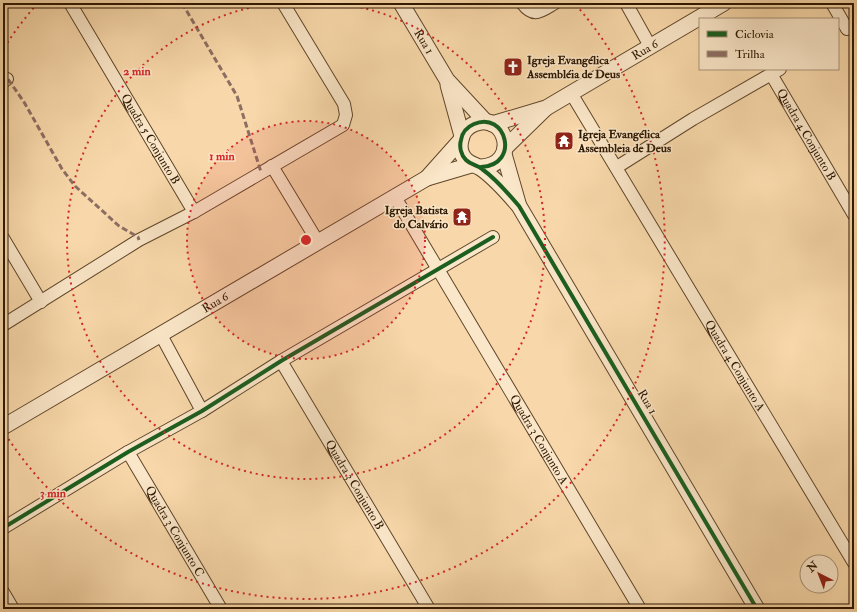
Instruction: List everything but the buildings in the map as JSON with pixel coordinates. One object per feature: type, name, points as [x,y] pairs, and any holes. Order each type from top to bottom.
[{"type":"street","name":"Quadra 5 Conjunto B","points":[[70,3],[194,212]]},
{"type":"street","points":[[3,325],[139,240],[194,212],[325,137],[343,125],[346,120],[345,109],[337,90],[283,3]]},
{"type":"street","name":"Rua 1","points":[[401,3],[447,80]]},
{"type":"street","points":[[522,3],[530,12],[540,12],[555,3]]},
{"type":"street","points":[[626,3],[650,46]]},
{"type":"street","name":"Rua 6","points":[[505,151],[546,108],[724,3]]},
{"type":"street","points":[[832,3],[846,29]]},
{"type":"street","points":[[617,167],[693,119],[776,72]]},
{"type":"street","name":"Quadra 4 Conjunto B","points":[[776,72],[854,215]]},
{"type":"street","points":[[447,80],[489,123],[503,134],[505,151],[519,206]]},
{"type":"street","points":[[447,80],[456,108],[462,155],[501,186],[519,206]]},
{"type":"street","name":"Quadra 4 Conjunto A","points":[[571,93],[617,167],[854,563]]},
{"type":"street","name":"Rua 6","points":[[489,123],[546,108]]},
{"type":"street","points":[[461,139],[471,125],[489,123]]},
{"type":"street","name":"Rua 6","points":[[427,178],[461,139]]},
{"type":"street","points":[[476,166],[495,164],[505,151]]},
{"type":"street","points":[[272,166],[318,242]]},
{"type":"street","name":"Rua 6","points":[[4,425],[161,335],[427,178],[476,166]]},
{"type":"street","name":"Quadra 3 Conjunto A","points":[[395,197],[640,609]]},
{"type":"street","name":"Rua 1","points":[[519,206],[757,609]]},
{"type":"street","points":[[3,528],[128,452],[202,411],[281,361],[438,271],[493,237]]},
{"type":"street","points":[[3,238],[41,302]]},
{"type":"street","points":[[161,335],[202,411]]},
{"type":"street","name":"Quadra 3 Conjunto B","points":[[281,361],[429,609]]},
{"type":"street","name":"Quadra 3 Conjunto C","points":[[128,452],[221,609]]},
{"type":"street","points":[[3,592],[13,609]]},
{"type":"marked path","points":[[182,3],[237,96],[261,172]]},
{"type":"marked path","points":[[3,72],[24,102],[62,169],[75,186],[119,226],[138,237],[139,240]]},
{"type":"cycle path","points":[[481,167],[493,164],[501,157],[505,149],[501,131],[494,125],[485,122],[471,125],[464,133],[460,145],[464,158],[492,177],[519,206],[757,609]]},
{"type":"cycle path","points":[[3,528],[128,452],[202,411],[281,361],[493,237]]},
{"type":"place","name":"Igreja Evangélica Assembléia de Deus","points":[[513,67]]},
{"type":"place","name":"Igreja Evangélica Assembleia de Deus","points":[[564,141]]},
{"type":"place","name":"Igreja Batista do Calvário","points":[[462,217]]}]
